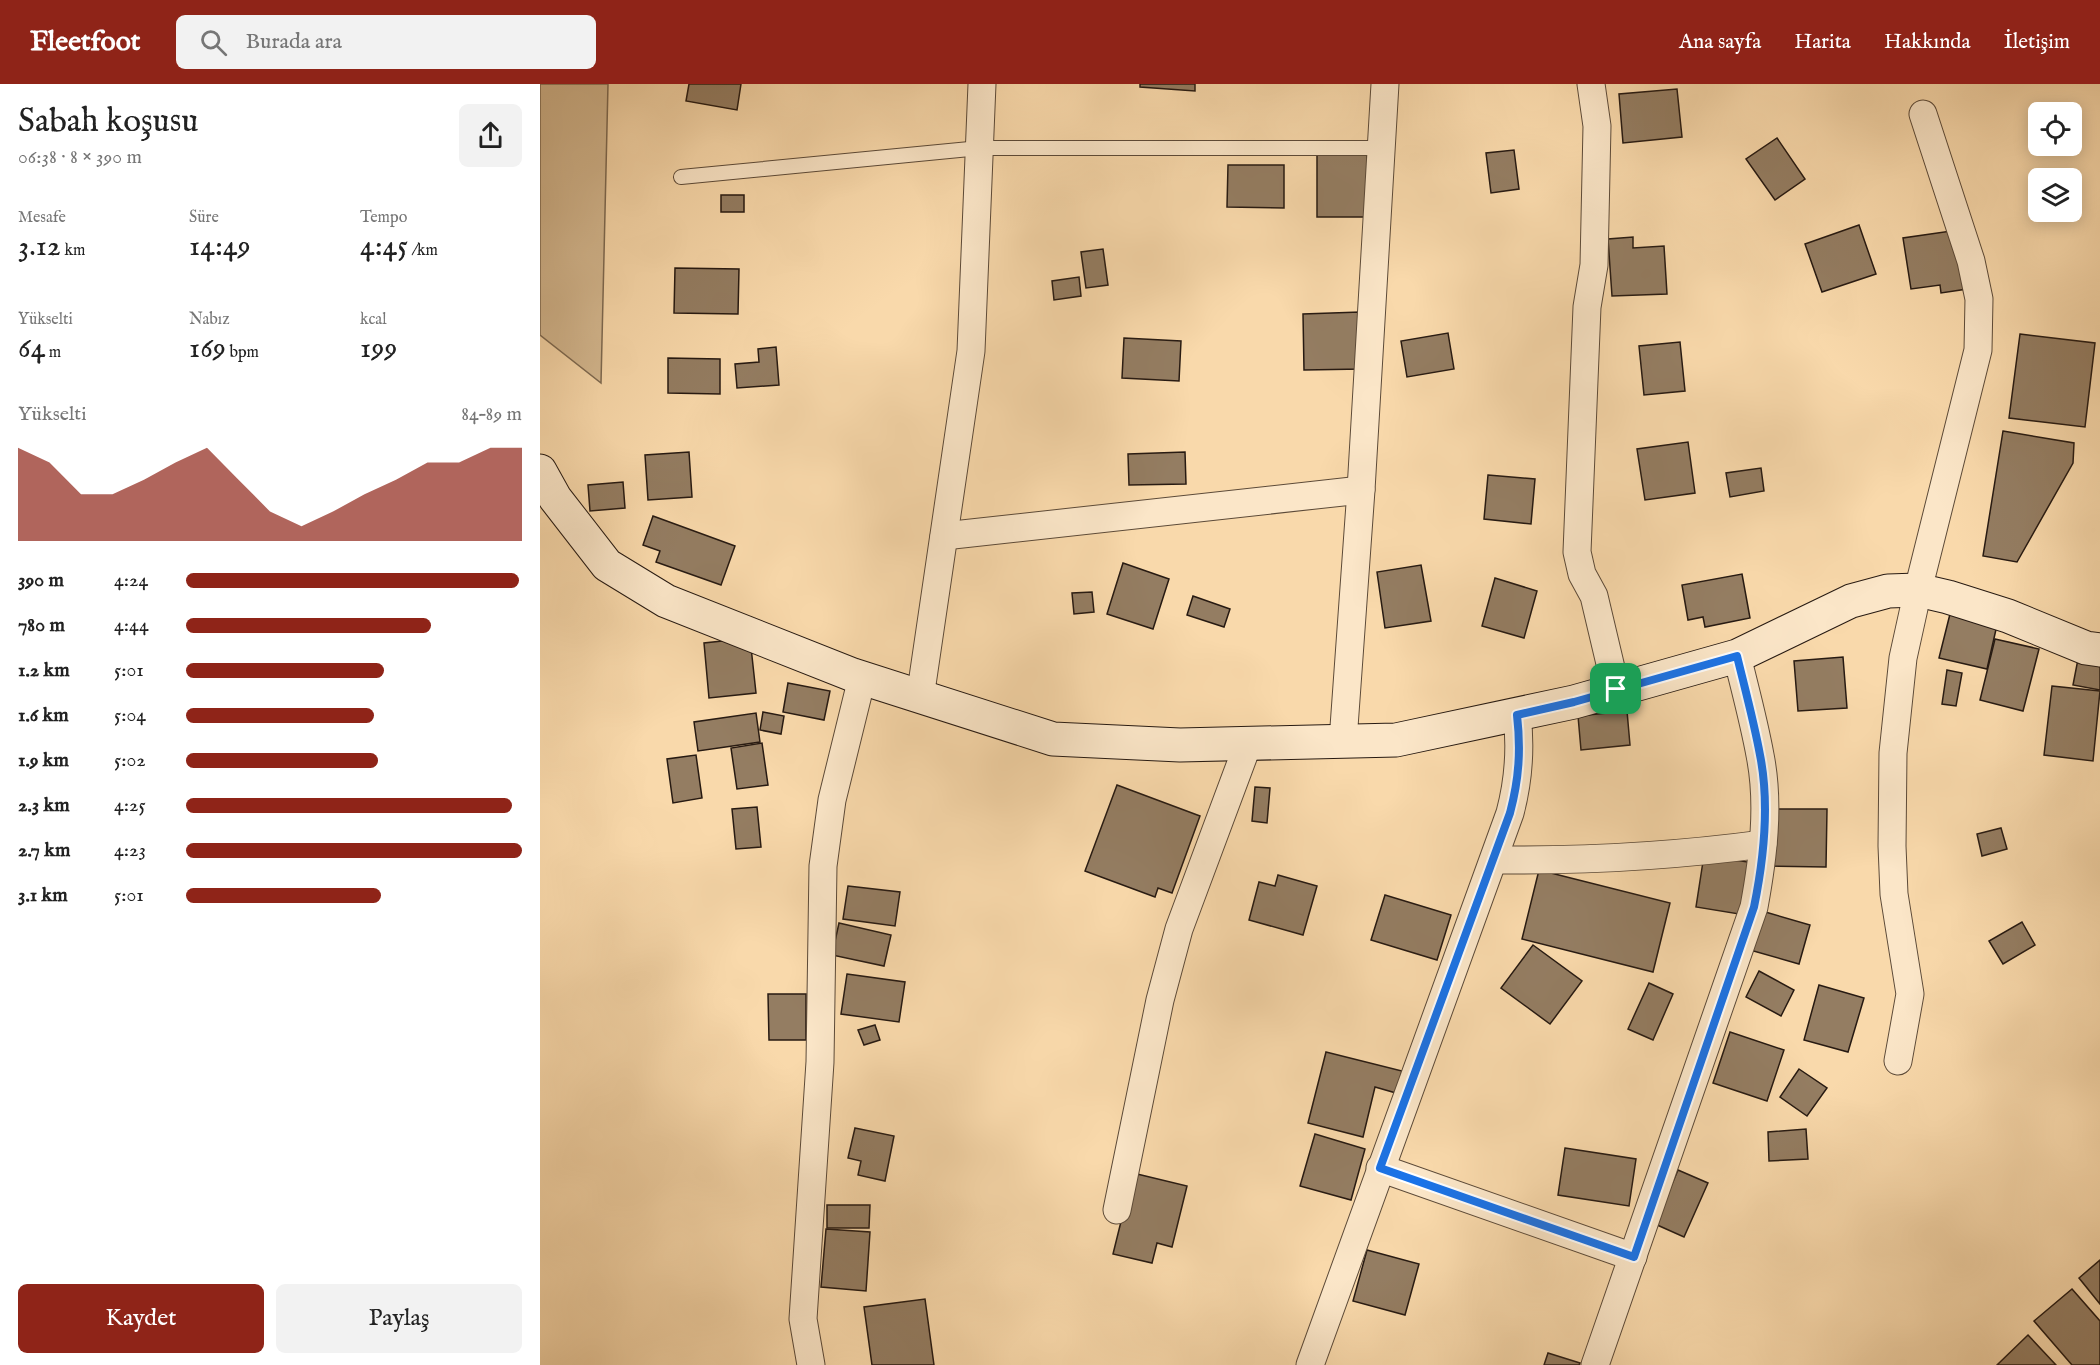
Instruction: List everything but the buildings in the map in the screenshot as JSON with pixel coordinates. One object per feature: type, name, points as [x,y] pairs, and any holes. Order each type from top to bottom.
[{"type":"street","points":[[920,698],[971,351],[982,84]]},
{"type":"street","points":[[1342,741],[1361,490],[1385,84]]},
{"type":"street","points":[[1591,84],[1597,126],[1594,265],[1587,308],[1577,552],[1582,574],[1594,596],[1616,689]]},
{"type":"street","points":[[1898,1061],[1910,994],[1894,894],[1893,753],[1903,658],[1978,350],[1979,299],[1971,261],[1923,114]]},
{"type":"street","points":[[540,471],[555,498],[607,565],[666,601],[862,678],[1053,739],[1180,745],[1396,740],[1574,702],[1737,656],[1851,601],[1888,591],[1918,590],[1948,597],[1998,613],[2086,648],[2100,650]]},
{"type":"street","points":[[944,536],[1361,490]]},
{"type":"street","points":[[1595,1365],[1754,907],[1763,844],[1765,798],[1761,756],[1737,656]]},
{"type":"street","points":[[811,1365],[803,1319],[820,1062],[820,933],[823,866],[832,800],[862,678]]},
{"type":"street","points":[[1310,1365],[1494,860],[1517,784],[1520,759],[1517,715]]},
{"type":"street","points":[[1117,1210],[1160,1000],[1179,929],[1248,744]]},
{"type":"street","points":[[1494,860],[1577,861],[1648,857],[1763,844]]},
{"type":"street","points":[[1380,1168],[1634,1257]]},
{"type":"lane","points":[[681,177],[980,148],[1381,148]]},
{"type":"shaded area","points":[[540,84],[608,84],[601,383],[540,335]]},
{"type":"route","points":[[1737,656],[1761,756],[1765,798],[1760,877],[1754,907],[1634,1257],[1380,1168],[1510,813],[1520,759],[1517,715],[1574,702],[1616,689],[1737,656]]}]
